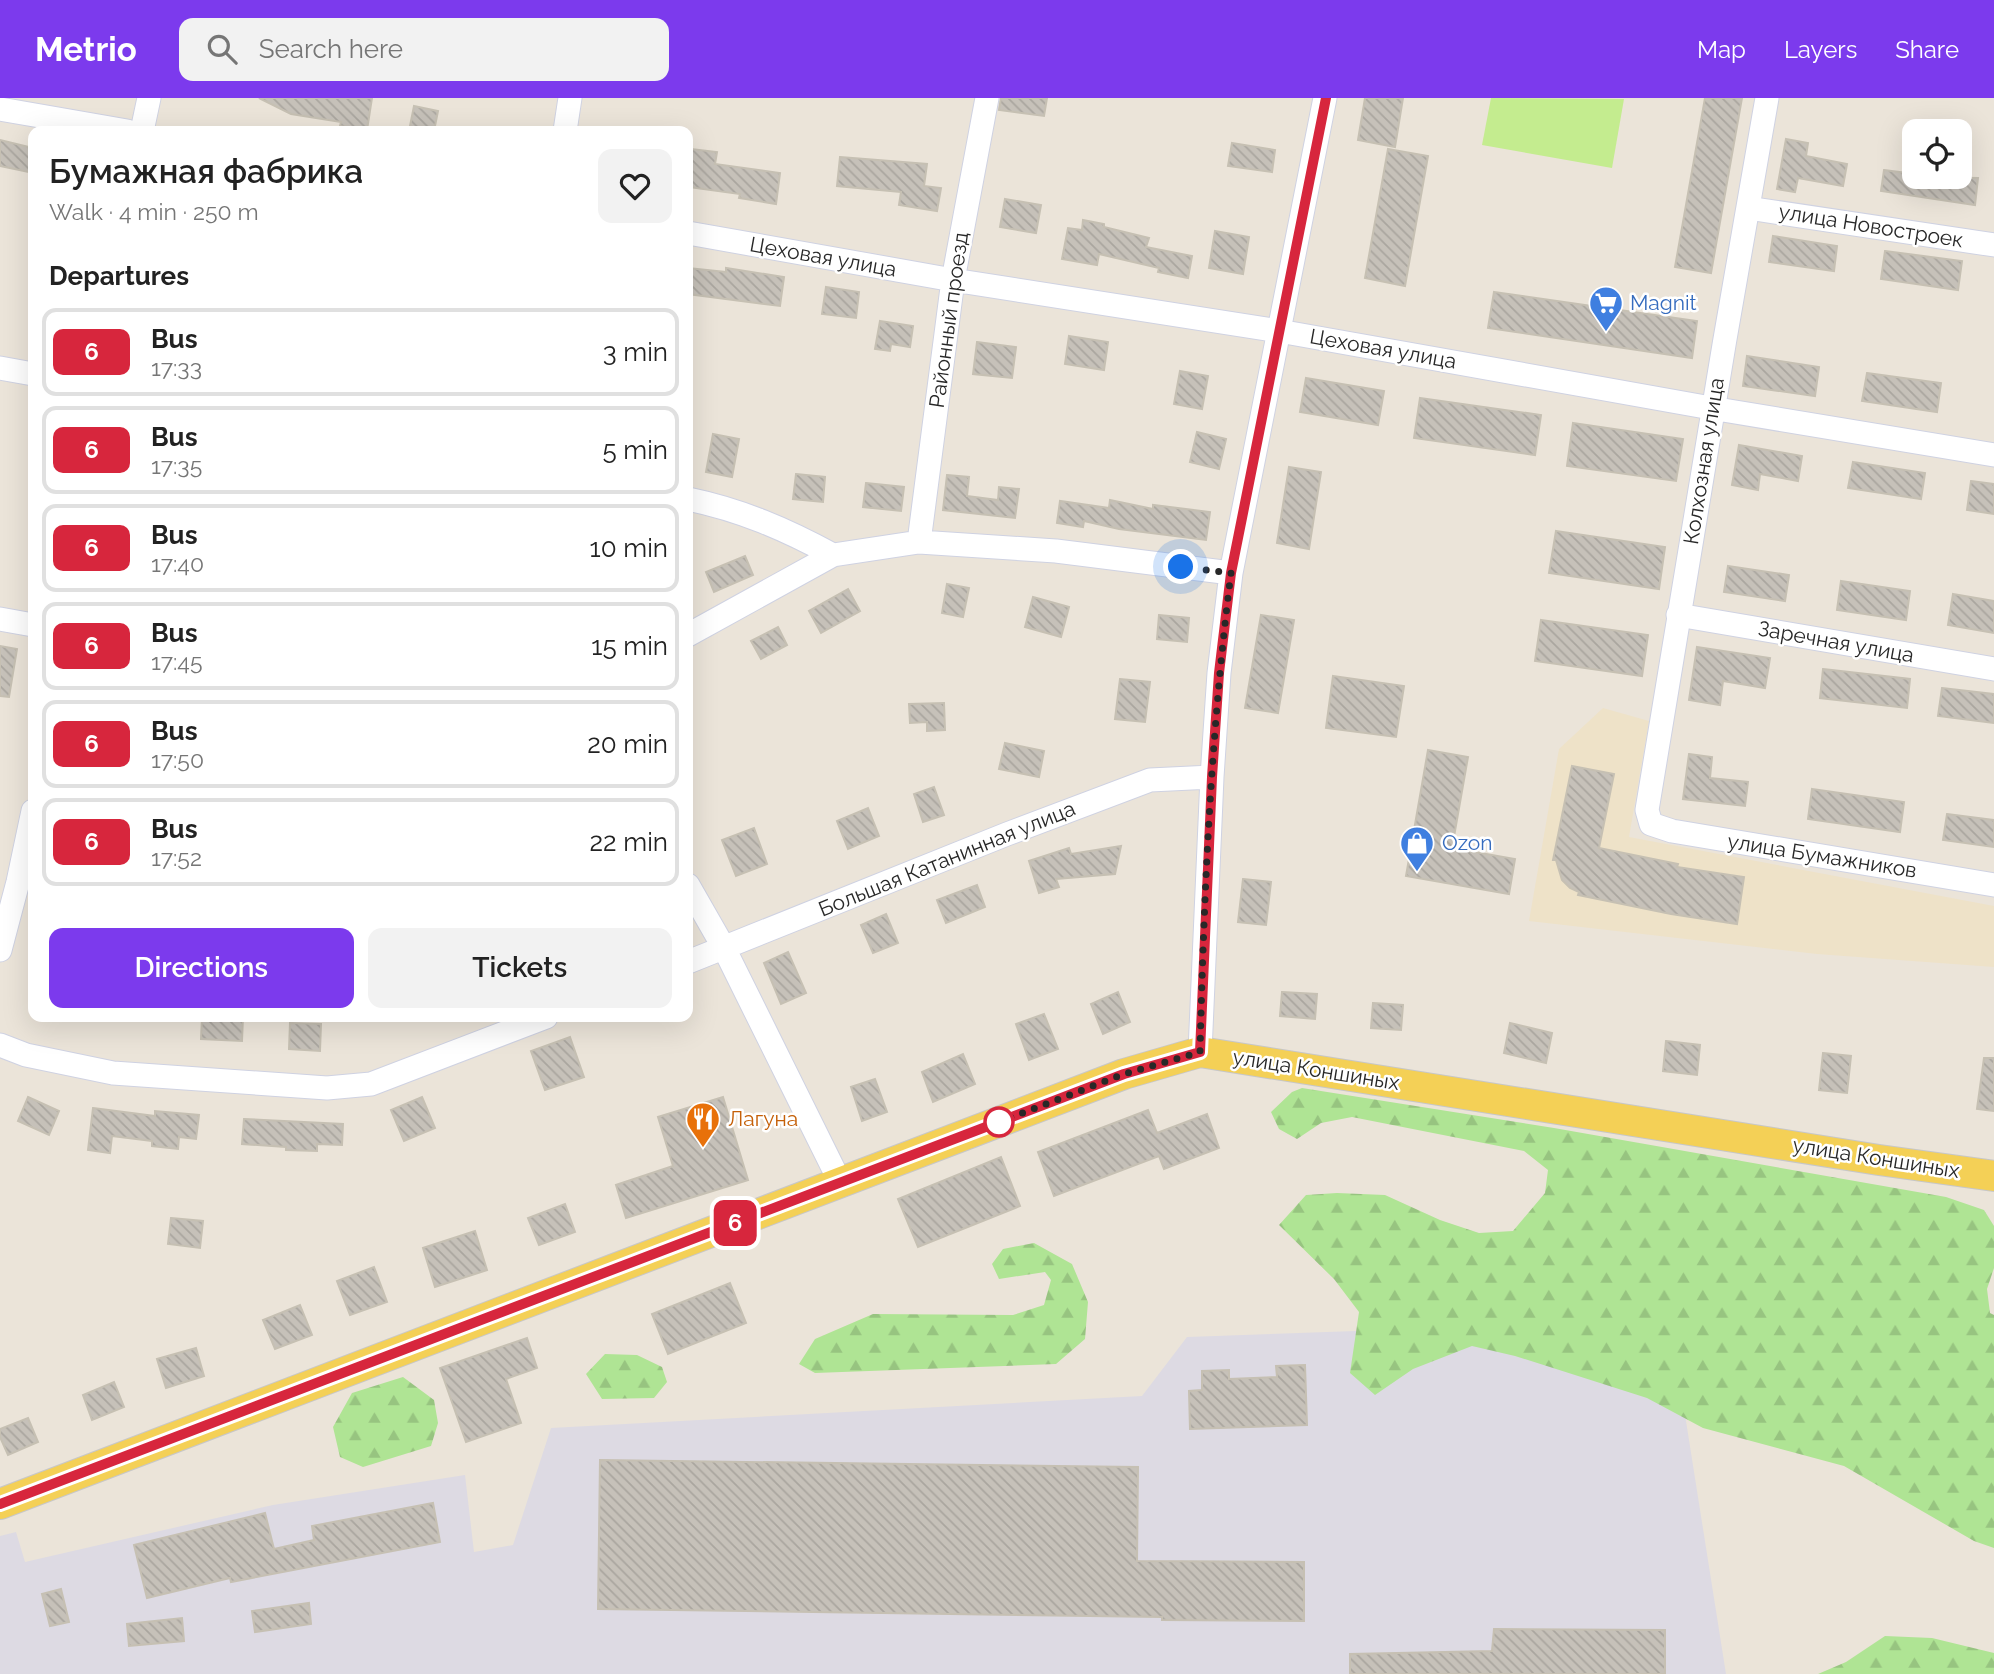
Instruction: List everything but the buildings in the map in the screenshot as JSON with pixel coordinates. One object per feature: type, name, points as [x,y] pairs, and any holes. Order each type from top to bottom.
[{"type":"main road","name":"улица Коншиных","points":[[0,1504],[1124,1074],[1200,1052],[1994,1176]]},
{"type":"street","points":[[143,126],[149,98]]},
{"type":"street","points":[[566,126],[570,98]]},
{"type":"street","name":"Районный проезд","points":[[919,542],[953,280],[987,98]]},
{"type":"street","points":[[1200,1052],[1212,777],[1219,673],[1231,573],[1325,98]]},
{"type":"street","name":"Колхозная улица","points":[[1651,824],[1647,810],[1711,408],[1767,98]]},
{"type":"street","points":[[0,110],[97,126]]},
{"type":"street","name":"улица Новостроек","points":[[1748,208],[1994,245]]},
{"type":"street","name":"Цеховая улица","points":[[693,234],[953,280],[1279,331],[1994,455]]},
{"type":"street","points":[[0,368],[28,373]]},
{"type":"street","points":[[693,500],[722,506],[784,529],[833,555]]},
{"type":"street","points":[[693,632],[833,555],[919,542],[1056,551],[1231,573]]},
{"type":"street","name":"Заречная улица","points":[[1678,615],[1994,669]]},
{"type":"street","points":[[0,619],[28,624]]},
{"type":"street","name":"Большая Катанинная улица","points":[[693,960],[1007,834],[1150,780],[1212,777]]},
{"type":"street","name":"улица Бумажников","points":[[1651,824],[1672,831],[1994,885]]},
{"type":"street","points":[[0,950],[28,834]]},
{"type":"street","points":[[693,895],[724,948],[840,1182]]},
{"type":"street","points":[[0,1045],[26,1055],[113,1073],[327,1088],[371,1084],[533,1022]]},
{"type":"shaded area","points":[[1603,708],[1649,721],[1629,837],[1994,906],[1994,967],[1817,954],[1529,921],[1559,749]]},
{"type":"shaded area","points":[[1670,1320],[1726,1674],[0,1674],[0,1536],[16,1532],[25,1562],[273,1505],[465,1475],[474,1552],[513,1545],[551,1428],[1142,1396],[1187,1337]]},
{"type":"green space","points":[[1491,98],[1624,99],[1612,168],[1482,145]]},
{"type":"green space","points":[[1302,1088],[1554,1128],[1946,1197],[1984,1210],[1994,1226],[1994,1268],[1987,1289],[1990,1313],[1994,1315],[1994,1548],[1974,1541],[1844,1466],[1703,1428],[1647,1398],[1515,1356],[1472,1346],[1413,1369],[1375,1395],[1350,1373],[1359,1312],[1334,1279],[1279,1225],[1306,1195],[1337,1193],[1385,1195],[1440,1220],[1479,1233],[1513,1231],[1545,1193],[1548,1170],[1524,1151],[1352,1117],[1321,1123],[1297,1139],[1279,1129],[1271,1112],[1292,1092]]},
{"type":"green space","points":[[1034,1243],[1072,1264],[1088,1302],[1085,1339],[1056,1364],[815,1373],[799,1364],[815,1339],[873,1314],[1013,1315],[1044,1305],[1051,1280],[1045,1272],[999,1279],[992,1264],[1003,1249]]},
{"type":"green space","points":[[605,1354],[637,1355],[662,1367],[667,1382],[654,1398],[602,1399],[586,1374]]},
{"type":"green space","points":[[403,1377],[434,1400],[438,1423],[431,1446],[363,1467],[340,1457],[333,1427],[352,1393]]},
{"type":"green space","points":[[1885,1636],[1932,1638],[1994,1653],[1994,1674],[1818,1674],[1846,1662]]},
{"type":"bus line","name":"6","points":[[0,1504],[1124,1074],[1200,1052],[1212,777],[1219,673],[1231,573],[1326,98]]},
{"type":"place","name":"Magnit","points":[[1606,333]]},
{"type":"place","name":"Ozon","points":[[1417,873]]},
{"type":"place","name":"Лагуна","points":[[703,1149]]},
{"type":"route","points":[[999,1122],[1124,1074],[1200,1052],[1212,777],[1219,673],[1231,573],[1181,567]]}]
